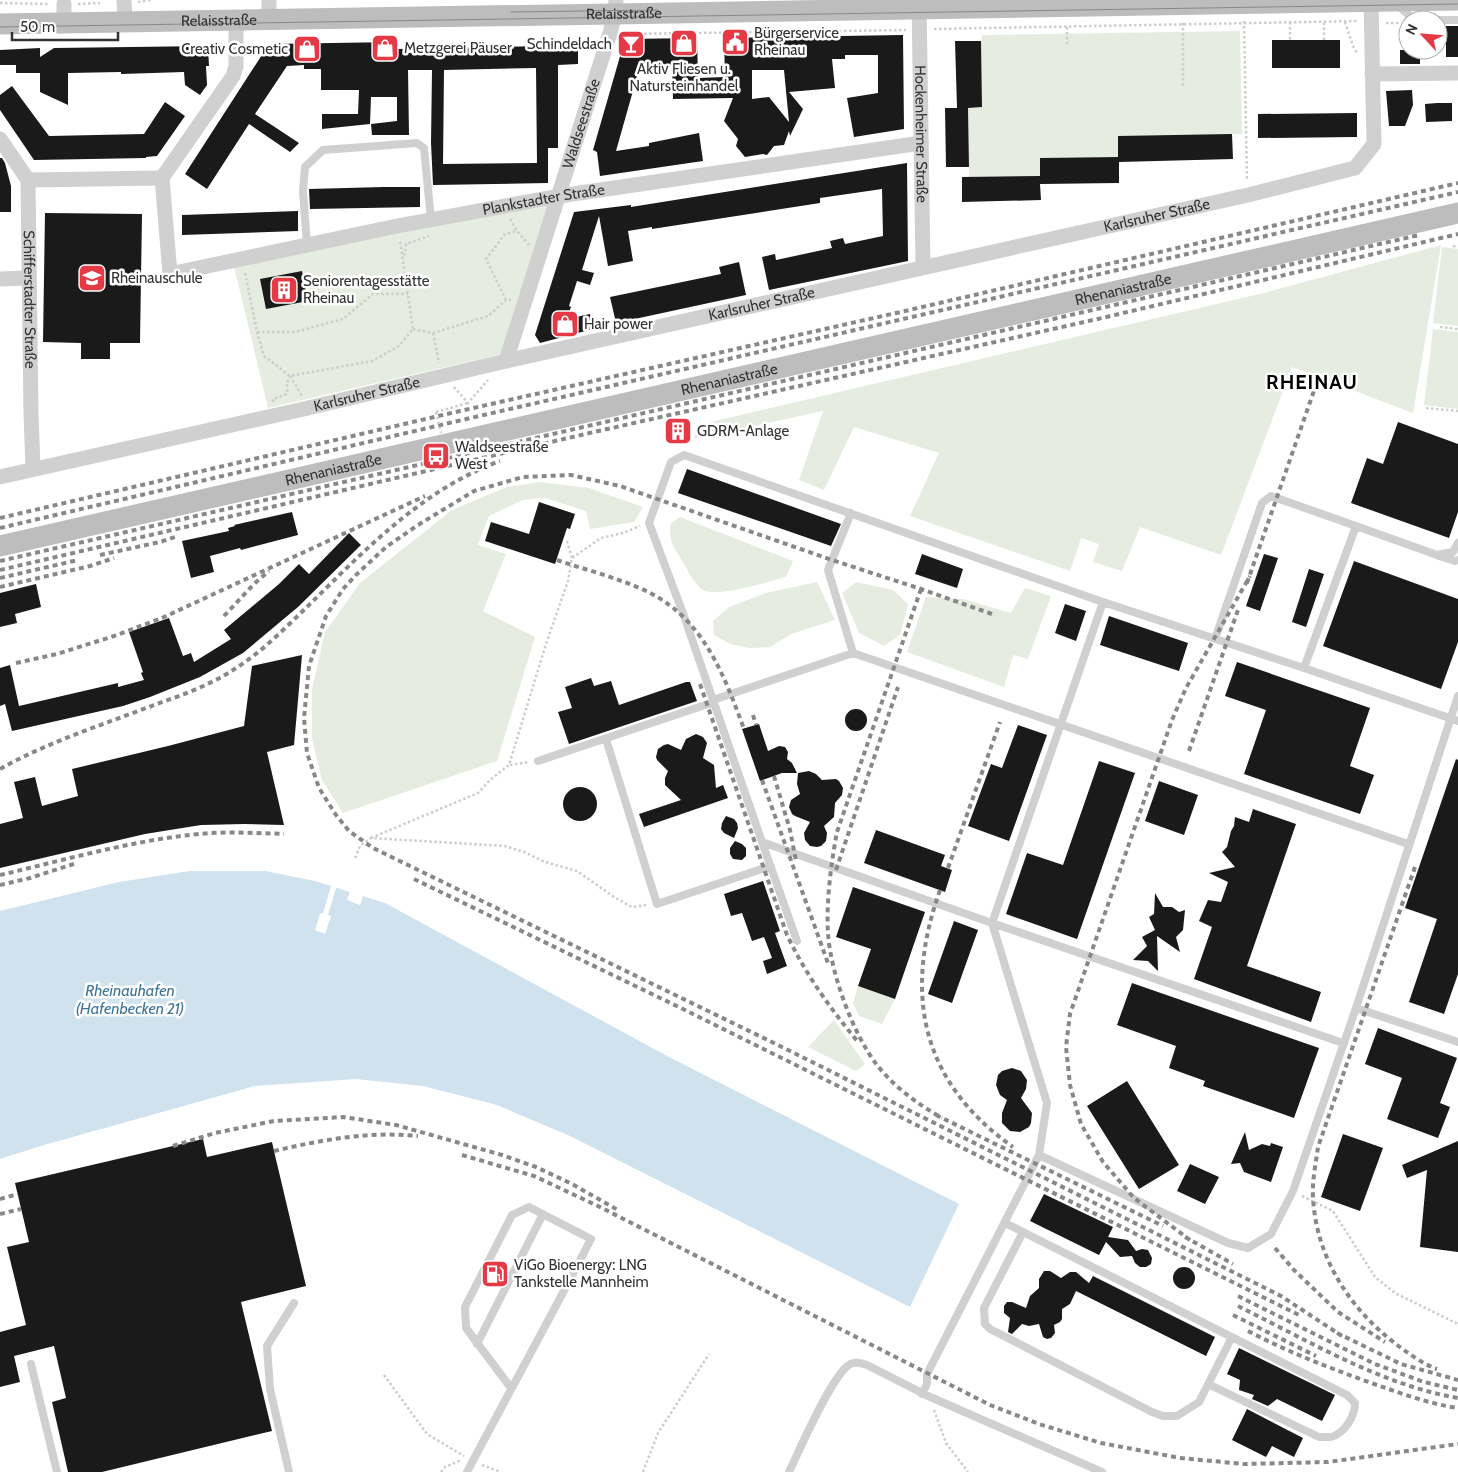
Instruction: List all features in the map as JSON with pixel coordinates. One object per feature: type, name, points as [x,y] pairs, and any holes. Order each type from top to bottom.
[{"type":"street","points":[[124,0],[125,22]]},
{"type":"street","name":"Relaisstraße","points":[[0,24],[64,9],[125,22],[236,20],[269,10],[614,16],[919,13],[1109,3],[1244,13],[1293,8],[1371,12],[1407,9],[1458,0]]},
{"type":"street","name":"Karlsruher Straße","points":[[0,477],[308,408],[506,361],[1248,195],[1355,168],[1374,144],[1371,12]]},
{"type":"street","name":"Hockenheimer Straße","points":[[919,13],[923,268]]},
{"type":"street","name":"Waldseestraße","points":[[506,361],[614,16]]},
{"type":"street","points":[[0,138],[28,180],[162,178],[233,76],[236,66],[236,20]]},
{"type":"street","points":[[1372,74],[1458,73]]},
{"type":"street","name":"Plankstadter Straße","points":[[162,178],[170,274],[431,220],[559,196],[921,143]]},
{"type":"street","name":"Schifferstadter Straße","points":[[28,180],[33,469]]},
{"type":"street","name":"Rhenaniastraße","points":[[0,546],[1458,213]]},
{"type":"street","points":[[0,279],[29,278]]},
{"type":"lane","points":[[307,246],[303,191],[305,167],[323,150],[417,143],[424,148],[431,220]]},
{"type":"lane","points":[[796,941],[649,523],[671,462],[684,455],[1103,602],[1454,720]]},
{"type":"lane","points":[[1215,639],[1262,503],[1271,496],[1437,555],[1455,561],[1458,560]]},
{"type":"lane","points":[[851,513],[828,570],[853,653]]},
{"type":"lane","points":[[1304,668],[1356,526]]},
{"type":"lane","points":[[1437,555],[1453,552],[1458,543]]},
{"type":"lane","points":[[925,1395],[927,1374],[1039,1155],[1047,1103],[992,923],[1103,602]]},
{"type":"lane","points":[[538,761],[853,653],[1408,844]]},
{"type":"lane","points":[[1039,1155],[1228,1243],[1248,1248],[1271,1234],[1292,1192],[1356,1008],[1408,844],[1454,720],[1458,696]]},
{"type":"lane","points":[[606,739],[657,904],[771,866]]},
{"type":"lane","points":[[762,842],[1343,1043]]},
{"type":"lane","points":[[1356,1008],[1458,1042]]},
{"type":"lane","points":[[467,1472],[591,1239],[529,1207],[512,1214],[464,1307],[466,1328],[511,1388]]},
{"type":"lane","points":[[477,1344],[543,1214]]},
{"type":"lane","points":[[1005,1223],[1347,1395],[1355,1403],[1355,1409],[1351,1421],[1339,1432],[1331,1437],[1319,1437],[1208,1384]]},
{"type":"lane","points":[[1023,1232],[984,1308],[985,1324],[990,1329],[1152,1412],[1164,1416],[1178,1416],[1199,1402],[1232,1337]]},
{"type":"lane","points":[[289,1472],[270,1389],[268,1346],[294,1304]]},
{"type":"lane","points":[[788,1472],[836,1378],[850,1364],[858,1363],[867,1365],[925,1395],[1102,1472]]},
{"type":"lane","points":[[31,1364],[57,1472]]},
{"type":"path","points":[[614,16],[635,35],[919,13],[1067,26],[1183,24],[1244,13],[1293,8],[1324,22],[1371,12],[1394,23],[1407,9]]},
{"type":"path","points":[[1290,40],[1293,8]]},
{"type":"path","points":[[1244,13],[1248,195]]},
{"type":"path","points":[[1324,22],[1324,40]]},
{"type":"path","points":[[1183,24],[1183,86]]},
{"type":"path","points":[[1067,26],[1067,45]]},
{"type":"path","points":[[502,206],[517,232],[539,258]]},
{"type":"path","points":[[506,300],[486,260],[506,234],[517,232]]},
{"type":"path","points":[[1453,246],[1458,247]]},
{"type":"path","points":[[402,252],[414,329]]},
{"type":"path","points":[[242,260],[264,356],[290,376],[308,408]]},
{"type":"path","points":[[257,332],[295,332],[343,319],[373,294],[408,294]]},
{"type":"path","points":[[414,329],[433,333],[488,316],[506,300],[511,300]]},
{"type":"path","points":[[1440,327],[1458,329]]},
{"type":"path","points":[[290,376],[372,361],[399,346],[414,329]]},
{"type":"path","points":[[433,333],[438,359]]},
{"type":"path","points":[[441,433],[436,412],[468,403],[506,361]]},
{"type":"path","points":[[274,415],[273,399],[287,394],[287,383],[290,376]]},
{"type":"path","points":[[445,376],[468,403]]},
{"type":"path","points":[[1426,408],[1458,411]]},
{"type":"path","points":[[572,558],[601,538],[623,533],[649,523]]},
{"type":"path","points":[[509,765],[546,644],[568,581],[572,558],[567,541]]},
{"type":"path","points":[[355,858],[360,846],[372,838],[478,793],[490,780],[509,765],[538,761]]},
{"type":"path","points":[[372,838],[505,846],[545,862],[577,871],[614,897],[632,906],[657,904]]},
{"type":"path","points":[[1292,1192],[1333,1211],[1375,1277],[1395,1293],[1458,1324]]},
{"type":"path","points":[[643,1472],[658,1433],[709,1354]]},
{"type":"path","points":[[384,1375],[427,1434],[466,1457],[445,1467],[441,1472]]},
{"type":"path","points":[[925,1395],[946,1443],[968,1472]]},
{"type":"path","points":[[473,1461],[501,1472]]},
{"type":"shaded area","points":[[1240,31],[1242,134],[1232,134],[1118,157],[1040,158],[1040,176],[969,177],[968,108],[982,107],[982,35]]},
{"type":"shaded area","points":[[559,196],[502,354],[268,408],[233,262]]},
{"type":"shaded area","points":[[1441,245],[1413,413],[1292,367],[1221,555],[1140,527],[1122,571],[1093,562],[1099,544],[1081,538],[1070,571],[910,516],[939,453],[854,427],[824,490],[799,480],[823,411],[694,439],[698,425],[1264,293]]},
{"type":"shaded area","points":[[1442,247],[1458,249],[1458,326],[1433,323]]},
{"type":"shaded area","points":[[1433,329],[1458,332],[1458,409],[1424,405]]},
{"type":"shaded area","points":[[540,482],[589,488],[643,507],[634,522],[590,529],[586,511],[545,498],[523,500],[489,516],[478,545],[506,554],[483,611],[535,637],[497,761],[343,813],[322,780],[312,738],[312,689],[325,632],[360,583],[452,510],[507,487]]},
{"type":"shaded area","points":[[680,517],[793,561],[786,577],[720,592],[703,590],[691,577],[671,539],[671,523]]},
{"type":"shaded area","points":[[817,582],[835,620],[791,634],[770,647],[750,648],[730,644],[714,635],[713,621],[729,607],[766,593]]},
{"type":"shaded area","points":[[856,582],[893,590],[908,604],[900,635],[884,646],[859,633],[842,593]]},
{"type":"shaded area","points":[[1025,588],[1051,596],[1028,659],[1013,655],[1004,687],[907,652],[926,597],[963,599],[1011,613]]},
{"type":"shaded area","points":[[858,986],[895,999],[882,1024],[859,1016],[853,1003]]},
{"type":"shaded area","points":[[834,1020],[865,1064],[856,1071],[808,1047]]},
{"type":"water","name":"Rheinauhafen (Hafenbecken 21)","points":[[190,871],[265,871],[315,881],[385,903],[669,1057],[959,1204],[910,1307],[570,1136],[497,1105],[423,1086],[356,1079],[255,1086],[0,1159],[0,911],[119,882]]},
{"type":"pier","points":[[332,883],[337,885],[328,915],[331,916],[325,934],[315,930],[320,914],[323,913]]},
{"type":"pier","points":[[351,889],[364,893],[360,905],[347,900]]},
{"type":"building","points":[[1448,26],[1458,26],[1458,57],[1448,57]]},
{"type":"building","points":[[903,35],[904,129],[854,137],[847,98],[878,93],[878,55],[845,55],[845,59],[832,59],[835,88],[789,92],[803,109],[790,136],[789,131],[784,145],[774,146],[767,155],[745,157],[736,146],[738,139],[724,121],[733,98],[673,99],[672,65],[640,66],[616,151],[649,146],[649,143],[699,133],[703,161],[600,176],[597,152],[593,150],[625,39],[697,38],[698,78],[725,77],[724,38]],"holes":[[[752,70],[784,70],[789,122],[769,97],[752,99]]]},
{"type":"building","points":[[544,40],[578,40],[578,64],[558,65],[558,148],[548,148],[548,183],[433,185],[431,143],[432,70],[408,70],[409,135],[372,135],[371,124],[397,121],[397,97],[371,97],[370,124],[322,129],[322,114],[358,114],[359,90],[321,90],[321,69],[304,69],[304,65],[287,66],[255,114],[299,143],[290,152],[249,124],[207,189],[185,174],[269,44],[396,42],[396,49],[544,46]],"holes":[[[536,68],[537,163],[443,164],[444,70]]]},
{"type":"building","points":[[1272,40],[1340,40],[1340,68],[1272,68]]},
{"type":"building","points":[[955,41],[981,41],[982,107],[968,108],[969,167],[946,167],[945,108],[957,108]]},
{"type":"building","points":[[208,46],[209,66],[206,66],[207,85],[200,95],[185,85],[184,72],[68,73],[68,105],[40,92],[40,73],[16,73],[16,65],[0,65],[0,50],[40,48],[40,57],[54,48]]},
{"type":"building","points":[[1400,60],[1420,60],[1420,64],[1400,64]]},
{"type":"building","points":[[12,86],[49,136],[144,134],[165,102],[185,116],[157,156],[146,158],[34,160],[0,110],[0,95]]},
{"type":"building","points":[[1412,90],[1413,105],[1405,126],[1389,126],[1386,91]]},
{"type":"building","points":[[1452,103],[1452,121],[1426,122],[1425,104]]},
{"type":"building","points":[[1357,113],[1357,137],[1258,138],[1258,114]]},
{"type":"building","points":[[1232,134],[1233,159],[1119,162],[1119,183],[1040,184],[1041,200],[962,202],[962,177],[1040,176],[1040,158],[1118,157],[1118,136]]},
{"type":"building","points":[[0,158],[5,163],[11,186],[11,212],[0,212]]},
{"type":"building","points":[[907,163],[908,261],[769,290],[762,257],[775,254],[776,260],[832,248],[830,241],[843,238],[845,244],[883,236],[882,189],[820,198],[820,203],[628,231],[633,261],[608,266],[599,216],[582,270],[594,273],[590,285],[577,281],[567,319],[590,314],[593,329],[540,343],[535,335],[574,212],[631,205],[631,207]]},
{"type":"building","points":[[420,187],[420,207],[310,209],[309,189]]},
{"type":"building","points":[[298,211],[298,231],[182,235],[182,215]]},
{"type":"building","name":"Rheinauschule","points":[[45,213],[142,214],[140,343],[110,343],[110,359],[81,359],[81,343],[43,342]]},
{"type":"building","points":[[739,262],[746,295],[616,323],[610,297],[721,274],[719,267]]},
{"type":"building","name":"Seniorentagesstätte Rheinau","points":[[302,271],[308,301],[266,309],[260,279]]},
{"type":"building","points":[[1398,422],[1458,444],[1458,512],[1449,538],[1351,503],[1367,458],[1383,464]]},
{"type":"building","points":[[687,469],[841,524],[831,546],[678,493]]},
{"type":"building","points":[[539,502],[575,514],[570,529],[567,528],[555,564],[485,541],[491,522],[529,534]]},
{"type":"building","points":[[292,512],[298,535],[210,556],[214,572],[191,578],[182,541],[229,531],[228,528],[234,525]]},
{"type":"building","points":[[349,533],[361,545],[298,607],[243,653],[200,677],[150,697],[123,706],[12,731],[5,704],[0,706],[0,668],[10,665],[19,706],[118,683],[118,687],[144,680],[129,632],[169,618],[183,656],[191,653],[194,662],[231,639],[224,630],[279,584],[299,564],[309,574]]},
{"type":"building","points":[[922,554],[963,569],[957,588],[915,574]]},
{"type":"building","points":[[1264,554],[1278,558],[1260,611],[1246,606]]},
{"type":"building","points":[[1354,561],[1458,599],[1458,642],[1441,689],[1323,646]]},
{"type":"building","points":[[1309,569],[1324,574],[1306,627],[1292,622]]},
{"type":"building","points":[[36,584],[41,607],[15,614],[17,623],[0,627],[0,593]]},
{"type":"building","points":[[1065,604],[1086,611],[1076,641],[1055,633]]},
{"type":"building","points":[[1109,616],[1188,643],[1179,671],[1100,645]]},
{"type":"building","points":[[302,655],[294,745],[267,752],[284,825],[201,825],[145,834],[0,868],[0,824],[23,818],[14,782],[35,777],[42,806],[78,796],[72,769],[244,726],[252,666]]},
{"type":"building","points":[[1237,662],[1370,708],[1350,766],[1374,775],[1360,814],[1244,774],[1266,710],[1225,696]]},
{"type":"building","points":[[591,678],[594,686],[611,681],[619,705],[686,682],[690,682],[697,701],[569,744],[558,712],[572,708],[565,687]]},
{"type":"building","points":[[856,709],[864,712],[867,720],[864,728],[856,731],[848,728],[845,720],[848,712]]},
{"type":"building","points":[[759,724],[768,751],[779,746],[785,747],[788,752],[787,759],[792,763],[797,773],[782,773],[760,781],[742,729]]},
{"type":"building","points":[[1018,725],[1047,735],[1009,841],[968,826],[991,764],[1002,768]]},
{"type":"building","points":[[696,734],[703,737],[707,743],[703,758],[714,765],[716,788],[723,785],[728,798],[644,827],[639,814],[681,800],[665,785],[668,771],[657,760],[658,749],[668,744],[681,750],[686,739]]},
{"type":"building","points":[[1456,759],[1458,760],[1458,974],[1444,1014],[1409,1002],[1437,919],[1405,908]]},
{"type":"building","points":[[1099,761],[1135,773],[1077,939],[1006,914],[1027,853],[1063,865]]},
{"type":"building","points":[[809,771],[816,774],[822,780],[836,779],[843,788],[842,795],[835,803],[834,817],[824,826],[827,833],[826,841],[817,847],[810,846],[805,840],[804,833],[810,822],[792,814],[789,807],[791,800],[800,794],[797,784],[798,773]]},
{"type":"building","points":[[1159,781],[1198,795],[1184,835],[1145,821]]},
{"type":"building","points":[[580,787],[592,792],[597,804],[592,816],[580,821],[568,816],[563,804],[568,792]]},
{"type":"building","points":[[1253,809],[1296,824],[1247,966],[1321,992],[1311,1022],[1194,979],[1212,927],[1199,921],[1208,900],[1221,902],[1228,882],[1209,873],[1235,867],[1222,852],[1227,847],[1235,817],[1249,822]]},
{"type":"building","points":[[726,816],[734,819],[737,823],[738,828],[734,838],[724,833],[721,829]]},
{"type":"building","points":[[876,830],[945,855],[941,866],[952,870],[945,892],[864,863]]},
{"type":"building","points":[[735,841],[746,848],[746,856],[742,860],[733,859],[730,854],[730,848]]},
{"type":"building","points":[[763,881],[780,931],[775,933],[787,966],[767,974],[763,961],[772,958],[764,937],[752,941],[742,913],[731,916],[724,894]]},
{"type":"building","points":[[853,887],[925,912],[895,999],[858,986],[871,949],[836,937]]},
{"type":"building","points":[[1155,893],[1163,907],[1172,907],[1179,912],[1185,910],[1183,930],[1176,937],[1180,952],[1157,936],[1158,971],[1148,961],[1133,960],[1147,946],[1142,937],[1155,930],[1149,917],[1154,914]]},
{"type":"building","points":[[954,921],[978,930],[952,1003],[928,994]]},
{"type":"building","points":[[1132,983],[1319,1048],[1294,1118],[1203,1086],[1205,1081],[1169,1068],[1176,1046],[1117,1025]]},
{"type":"building","points":[[1378,1028],[1457,1058],[1440,1103],[1450,1107],[1438,1138],[1387,1119],[1402,1078],[1365,1064]]},
{"type":"building","points":[[1012,1068],[1021,1071],[1027,1080],[1026,1089],[1021,1098],[1032,1113],[1029,1127],[1020,1132],[1010,1131],[1002,1123],[1002,1113],[1007,1100],[1000,1095],[996,1085],[998,1075],[1002,1071]]},
{"type":"building","points":[[1127,1081],[1179,1165],[1139,1189],[1087,1106]]},
{"type":"building","points":[[1245,1132],[1249,1150],[1262,1144],[1270,1146],[1271,1143],[1283,1147],[1271,1182],[1244,1172],[1240,1163],[1231,1164]]},
{"type":"building","points":[[1343,1134],[1383,1148],[1360,1211],[1321,1197]]},
{"type":"building","points":[[203,1139],[207,1157],[272,1142],[306,1286],[241,1302],[272,1431],[102,1472],[68,1472],[52,1402],[66,1398],[54,1346],[14,1356],[20,1382],[0,1387],[0,1332],[26,1325],[7,1247],[29,1242],[15,1183]]},
{"type":"building","points":[[1458,1141],[1458,1252],[1420,1247],[1427,1170],[1407,1178],[1402,1165]]},
{"type":"building","points":[[1190,1164],[1219,1177],[1205,1204],[1177,1191]]},
{"type":"building","points":[[1044,1194],[1113,1227],[1108,1237],[1128,1240],[1136,1251],[1148,1250],[1152,1258],[1151,1264],[1146,1267],[1140,1267],[1135,1263],[1132,1256],[1120,1257],[1106,1242],[1099,1255],[1030,1221]]},
{"type":"building","points":[[1180,1267],[1188,1267],[1195,1274],[1195,1282],[1188,1289],[1180,1289],[1173,1282],[1173,1274]]},
{"type":"building","points":[[1044,1271],[1050,1271],[1061,1278],[1070,1272],[1076,1272],[1089,1283],[1093,1276],[1215,1337],[1206,1356],[1076,1291],[1070,1304],[1062,1309],[1062,1319],[1054,1325],[1055,1333],[1051,1338],[1043,1337],[1039,1324],[1029,1326],[1022,1324],[1012,1334],[1008,1332],[1010,1318],[1004,1313],[1004,1306],[1007,1302],[1012,1302],[1026,1308],[1030,1296],[1039,1288],[1039,1279]]},
{"type":"building","points":[[1239,1348],[1335,1395],[1322,1421],[1277,1399],[1268,1406],[1252,1399],[1254,1395],[1239,1390],[1240,1380],[1227,1374]]},
{"type":"building","points":[[1247,1409],[1303,1438],[1294,1457],[1272,1446],[1266,1457],[1232,1440]]},
{"type":"tram line","points":[[0,27],[1458,4]]},
{"type":"tram line","points":[[511,12],[658,10]]},
{"type":"railway","points":[[0,518],[1458,183]]},
{"type":"railway","points":[[0,528],[1458,192]]},
{"type":"railway","points":[[0,570],[594,432],[1102,318],[1458,234]]},
{"type":"railway","points":[[0,561],[1419,235]]},
{"type":"railway","points":[[1247,583],[1317,382]]},
{"type":"railway","points":[[0,769],[56,742],[206,685],[246,662],[274,639],[373,543],[420,504],[472,473],[500,461]]},
{"type":"railway","points":[[992,614],[620,486],[571,475],[523,477],[474,491],[418,525],[386,547],[343,589],[326,616],[309,666],[304,718],[307,753],[319,788],[336,815],[349,831],[373,848],[778,1045],[1281,1296],[1342,1336]]},
{"type":"railway","points":[[16,663],[57,654],[162,618],[425,496]]},
{"type":"railway","points":[[100,555],[175,537]]},
{"type":"railway","points":[[0,587],[90,566],[114,558]]},
{"type":"railway","points":[[0,578],[78,560]]},
{"type":"railway","points":[[557,560],[637,587],[659,598],[677,611],[693,627],[717,664],[744,729]]},
{"type":"railway","points":[[224,616],[269,571]]},
{"type":"railway","points":[[1190,1240],[1134,1198],[1103,1162],[1081,1124],[1070,1085],[1066,1047],[1070,1014],[1172,720],[1186,688],[1250,576]]},
{"type":"railway","points":[[921,589],[837,832],[829,883],[828,934],[838,985],[852,1020],[868,1052],[877,1065],[899,1088],[942,1118]]},
{"type":"railway","points":[[1189,751],[1239,607]]},
{"type":"railway","points":[[700,684],[787,935],[819,991],[858,1042]]},
{"type":"railway","points":[[836,870],[898,687]]},
{"type":"railway","points":[[753,715],[756,725]]},
{"type":"railway","points":[[948,868],[1000,722]]},
{"type":"railway","points":[[774,776],[790,830],[796,861]]},
{"type":"railway","points":[[762,780],[829,966]]},
{"type":"railway","points":[[0,875],[158,839],[211,833],[284,834]]},
{"type":"railway","points":[[0,885],[30,878],[77,863]]},
{"type":"railway","points":[[1415,867],[1318,1147],[1313,1197],[1321,1242],[1340,1284],[1369,1320],[1386,1336],[1416,1358],[1437,1369]]},
{"type":"railway","points":[[414,879],[685,1010],[1301,1316]]},
{"type":"railway","points":[[940,890],[929,928],[923,965],[923,1000],[928,1033],[940,1065],[958,1094],[982,1122],[1013,1147]]},
{"type":"railway","points":[[936,1115],[1163,1226]]},
{"type":"railway","points":[[173,1146],[215,1133],[274,1121],[343,1117],[396,1125],[502,1155],[536,1167],[572,1184],[618,1210]]},
{"type":"railway","points":[[274,1151],[309,1143],[363,1136],[418,1136]]},
{"type":"railway","points":[[462,1155],[534,1176],[598,1206],[990,1405],[1039,1424],[1101,1443],[1180,1458],[1244,1464],[1328,1462],[1458,1444]]},
{"type":"railway","points":[[0,1199],[18,1194]]},
{"type":"railway","points":[[0,1214],[21,1209]]},
{"type":"railway","points":[[1185,1237],[1233,1264]]},
{"type":"railway","points":[[1275,1248],[1294,1270],[1338,1312],[1385,1342]]},
{"type":"railway","points":[[1238,1296],[1375,1364],[1424,1382],[1458,1390]]},
{"type":"railway","points":[[1238,1306],[1318,1347],[1373,1372],[1429,1392],[1458,1398]]},
{"type":"railway","points":[[1233,1315],[1316,1356]]},
{"type":"railway","points":[[1248,1331],[1327,1367],[1417,1398],[1458,1408]]},
{"type":"railway","points":[[1337,1333],[1401,1364],[1458,1380]]},
{"type":"place","name":"Bürgerservice Rheinau","points":[[735,42]]},
{"type":"place","name":"Aktiv Fliesen u. Natursteinhandel","points":[[684,43]]},
{"type":"place","name":"Schindeldach","points":[[631,44]]},
{"type":"place","name":"Metzgerei Päuser","points":[[385,48]]},
{"type":"place","name":"Creativ Cosmetic","points":[[307,49]]},
{"type":"place","name":"Rheinauschule","points":[[92,278]]},
{"type":"place","name":"Seniorentagesstätte Rheinau","points":[[284,290]]},
{"type":"place","name":"Hair power","points":[[565,324]]},
{"type":"place","name":"GDRM-Anlage","points":[[678,431]]},
{"type":"place","name":"Waldseestraße West","points":[[436,456]]},
{"type":"place","name":"ViGo Bioenergy: LNG Tankstelle Mannheim","points":[[495,1274]]},
{"type":"district","name":"RHEINAU","points":[[1312,382]]}]
